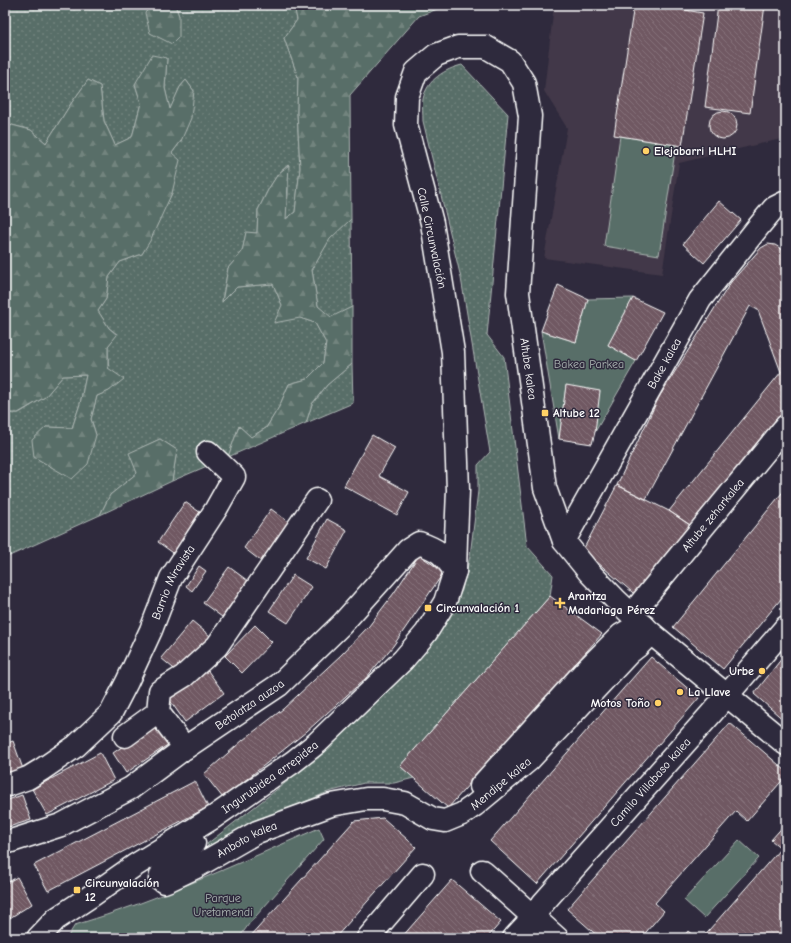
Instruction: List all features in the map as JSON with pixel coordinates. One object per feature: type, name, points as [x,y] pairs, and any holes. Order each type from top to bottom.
[{"type":"street","name":"Calle Circunvalación","points":[[455,571],[458,490],[453,352],[432,223],[406,124],[407,97],[416,72],[436,55],[458,47],[486,47],[510,61],[524,83],[530,116]]},
{"type":"street","name":"Altube kalea","points":[[530,116],[518,293],[545,488],[564,541],[589,572],[647,629]]},
{"type":"street","name":"Bake kalea","points":[[564,541],[700,300],[774,208],[786,202]]},
{"type":"street","name":"Altube zeharkalea","points":[[640,604],[786,426]]},
{"type":"street","name":"Barrio Miravista","points":[[5,786],[28,778],[76,746],[110,713],[127,682],[151,630],[171,578],[216,509],[234,477],[208,452]]},
{"type":"street","points":[[185,748],[158,712],[160,691],[184,676],[217,646],[317,500]]},
{"type":"street","name":"Betolatza auzoa","points":[[5,843],[61,825],[131,788],[185,748],[279,684],[342,624],[408,550],[419,543],[435,549],[446,558],[455,571]]},
{"type":"street","name":"Ingurubidea errepidea","points":[[38,938],[56,919],[134,866],[214,817],[265,780],[293,762],[317,742],[403,660],[426,633],[445,602],[455,571]]},
{"type":"street","name":"Camilo Villabaso kalea","points":[[514,938],[786,627]]},
{"type":"street","points":[[647,629],[786,744]]},
{"type":"street","name":"Mendipe kalea","points":[[476,805],[529,760],[629,653],[638,646],[647,629]]},
{"type":"street","points":[[125,736],[158,712]]},
{"type":"street","name":"Anboto kalea","points":[[265,780],[259,791],[249,802],[165,866],[161,871],[160,878],[164,882],[169,880],[196,867],[257,832],[331,804],[366,799],[383,799],[405,803],[433,819],[445,821],[462,814],[476,805]]},
{"type":"street","points":[[482,871],[558,938]]},
{"type":"street","points":[[368,938],[424,874]]},
{"type":"shaded area","name":"Elejabarri HLHI","points":[[554,5],[786,5],[786,117],[781,139],[679,163],[662,274],[544,258],[567,128],[544,91]]},
{"type":"green space","points":[[5,5],[152,5],[145,13],[179,16],[175,5],[294,5],[297,20],[284,38],[298,77],[297,112],[300,168],[295,212],[285,219],[288,195],[288,165],[278,174],[258,210],[257,233],[246,233],[242,252],[228,268],[222,301],[237,287],[273,284],[282,305],[300,318],[315,323],[326,343],[323,363],[307,379],[289,384],[279,407],[266,428],[251,437],[239,426],[228,457],[172,481],[177,450],[160,439],[130,453],[137,473],[110,495],[100,515],[5,558],[5,413],[19,413],[45,397],[63,376],[86,375],[80,404],[72,428],[46,427],[34,457],[72,478],[96,435],[91,419],[97,396],[109,391],[108,346],[117,334],[109,328],[98,311],[106,299],[109,277],[120,262],[142,254],[172,193],[172,153],[181,141],[194,91],[186,80],[180,87],[170,110],[165,88],[167,58],[135,84],[141,103],[132,137],[115,145],[104,121],[100,86],[88,80],[46,143],[31,130],[12,125],[5,131]]},
{"type":"green space","points":[[152,5],[175,5],[179,16],[179,37],[172,44],[150,33],[145,13]]},
{"type":"green space","points":[[294,5],[448,5],[419,16],[350,95],[351,219],[330,239],[312,270],[318,306],[331,317],[352,307],[352,364],[327,385],[312,404],[306,423],[228,457],[239,426],[251,437],[266,428],[279,407],[289,384],[307,379],[323,363],[326,343],[315,323],[300,318],[274,323],[282,305],[273,284],[237,287],[222,302],[228,268],[242,252],[246,232],[257,233],[258,210],[278,174],[289,165],[286,219],[295,212],[300,168],[297,112],[298,77],[284,38],[297,20]]},
{"type":"green space","points":[[152,55],[167,58],[165,88],[170,109],[180,87],[186,80],[194,91],[191,118],[181,141],[172,153],[180,160],[172,193],[150,241],[142,254],[120,262],[109,277],[106,299],[98,311],[109,328],[117,335],[108,346],[108,368],[124,379],[109,391],[97,396],[91,419],[96,435],[88,464],[72,479],[34,457],[32,440],[46,427],[72,428],[80,404],[86,375],[63,376],[45,397],[18,413],[5,413],[5,131],[12,125],[31,130],[46,143],[88,80],[100,86],[104,121],[115,145],[132,137],[141,103],[135,84]]},
{"type":"green space","points":[[462,65],[508,114],[487,335],[504,357],[527,546],[553,575],[550,596],[400,766],[414,778],[394,783],[364,783],[328,792],[274,815],[209,847],[207,844],[289,780],[417,657],[449,617],[462,590],[470,556],[478,491],[478,465],[490,452],[461,278],[423,121],[423,99],[428,86],[438,76],[449,69]]},
{"type":"green space","points":[[620,136],[676,145],[659,255],[604,246]]},
{"type":"green space","points":[[351,219],[352,307],[331,318],[318,306],[312,270],[330,238]]},
{"type":"green space","name":"Bakea Parkea","points":[[633,298],[608,345],[636,361],[595,432],[566,386],[559,439],[541,331],[576,342],[588,299]]},
{"type":"green space","points":[[352,364],[353,403],[306,423],[312,404],[327,385]]},
{"type":"green space","points":[[160,439],[177,450],[172,481],[100,515],[110,495],[137,473],[129,453]]},
{"type":"green space","name":"Parque Uretamendi","points":[[319,828],[324,839],[249,924],[239,938],[67,938],[75,925],[168,893]]},
{"type":"green space","points":[[739,840],[759,858],[704,918],[684,900]]},
{"type":"building","points":[[634,5],[655,5],[703,13],[682,146],[614,135]]},
{"type":"building","points":[[718,5],[765,5],[750,113],[705,107]]},
{"type":"building","points":[[723,111],[733,115],[737,125],[733,135],[723,139],[713,135],[709,125],[713,115]]},
{"type":"building","points":[[719,201],[741,220],[704,263],[683,244]]},
{"type":"building","points":[[768,244],[775,245],[783,250],[786,257],[786,418],[696,529],[669,511],[781,372],[758,310],[750,306],[646,499],[617,485],[659,397],[731,282],[761,248]]},
{"type":"building","points":[[558,285],[588,299],[576,342],[541,331]]},
{"type":"building","points":[[633,298],[663,312],[636,361],[608,345]]},
{"type":"building","points":[[566,385],[600,391],[592,444],[559,439]]},
{"type":"building","points":[[372,435],[395,448],[379,476],[409,492],[397,515],[344,486]]},
{"type":"building","points":[[617,485],[669,511],[696,529],[639,598],[583,550]]},
{"type":"building","points":[[786,488],[786,593],[723,669],[673,627]]},
{"type":"building","points":[[185,502],[204,515],[176,555],[158,542]]},
{"type":"building","points":[[271,509],[290,523],[262,562],[244,548]]},
{"type":"building","points":[[327,519],[347,530],[326,569],[306,558]]},
{"type":"building","points":[[419,555],[444,572],[393,646],[366,678],[306,732],[223,798],[204,774],[243,740],[283,709],[341,655],[369,626],[394,593]]},
{"type":"building","points":[[199,566],[206,571],[192,591],[186,586]]},
{"type":"building","points":[[229,567],[248,581],[222,617],[203,603]]},
{"type":"building","points":[[293,575],[312,587],[288,623],[269,611]]},
{"type":"building","points":[[550,596],[602,634],[448,808],[400,766]]},
{"type":"building","points":[[192,621],[210,636],[179,673],[161,658]]},
{"type":"building","points":[[255,625],[272,642],[242,673],[225,656]]},
{"type":"building","points":[[786,653],[786,722],[754,694]]},
{"type":"building","points":[[651,657],[699,698],[537,884],[490,841]]},
{"type":"building","points":[[208,671],[224,693],[185,722],[169,699]]},
{"type":"building","points":[[730,723],[786,771],[786,776],[747,821],[736,811],[655,903],[664,911],[641,938],[600,938],[567,909]]},
{"type":"building","points":[[155,724],[169,744],[126,773],[113,753]]},
{"type":"building","points":[[13,741],[23,769],[5,775],[5,744]]},
{"type":"building","points":[[100,753],[114,780],[47,815],[32,789]]},
{"type":"building","points":[[195,781],[208,807],[48,891],[34,865]]},
{"type":"building","points":[[22,795],[31,820],[5,828],[5,801]]},
{"type":"building","points":[[383,818],[416,847],[335,938],[249,938],[354,821]]},
{"type":"building","points":[[786,823],[786,937],[702,938],[781,848],[771,840]]},
{"type":"building","points":[[17,877],[32,904],[5,921],[5,884]]},
{"type":"building","points":[[452,880],[501,922],[487,938],[401,938]]},
{"type":"building","points":[[688,931],[696,938],[683,938]]},
{"type":"place","name":"Elejabarri HLHI","points":[[646,151]]},
{"type":"place","name":"Altube 12","points":[[545,413]]},
{"type":"place","name":"Arantza Madariaga Pérez","points":[[560,603]]},
{"type":"place","name":"Circunvalación 1","points":[[428,608]]},
{"type":"place","name":"Urbe","points":[[762,671]]},
{"type":"place","name":"La Llave","points":[[680,692]]},
{"type":"place","name":"Motos Toño","points":[[658,703]]},
{"type":"place","name":"Circunvalación 12","points":[[77,890]]}]
